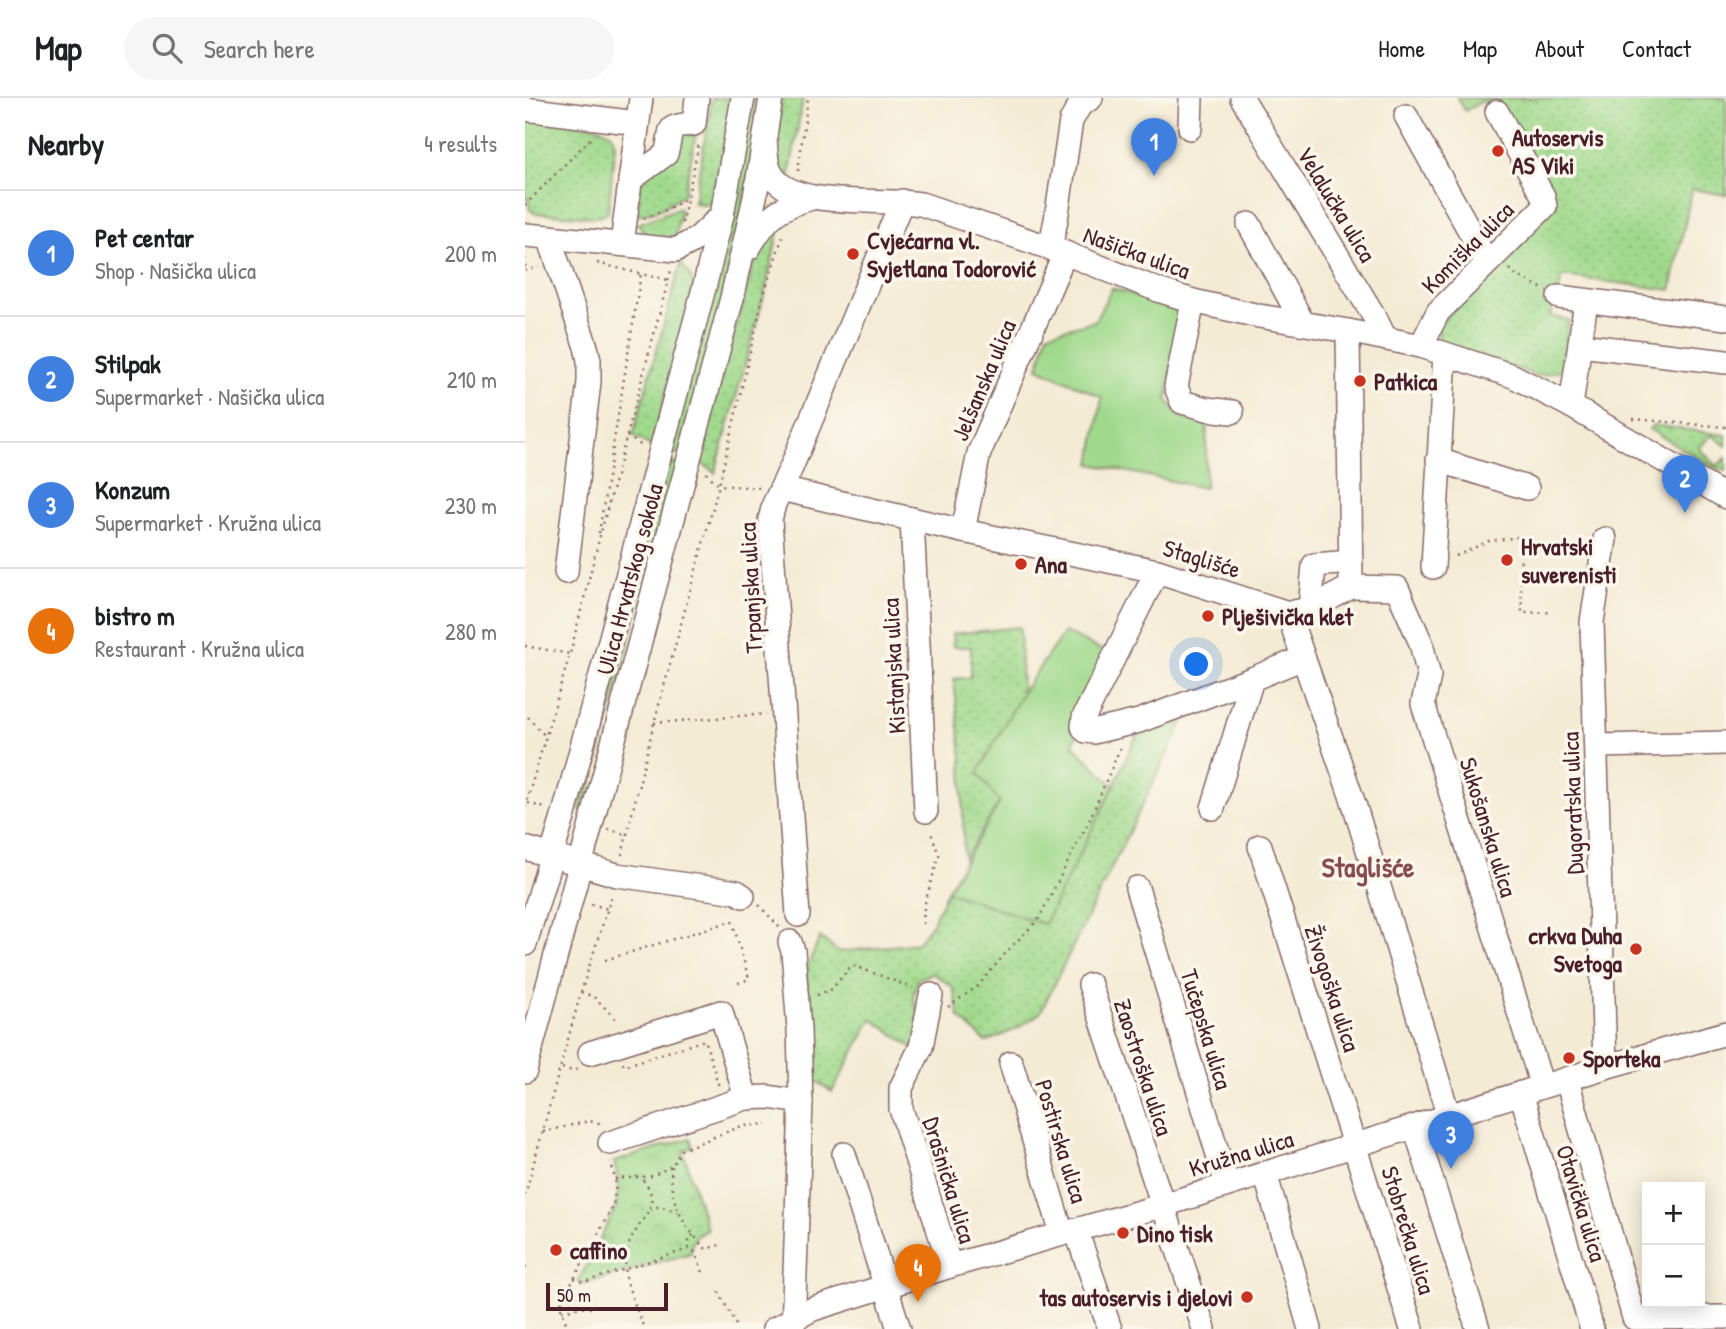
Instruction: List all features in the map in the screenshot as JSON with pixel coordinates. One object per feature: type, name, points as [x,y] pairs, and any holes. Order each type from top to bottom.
[{"type":"street","points":[[624,233],[641,98]]},
{"type":"street","points":[[630,180],[666,154],[671,129],[675,125],[694,124],[697,98]]},
{"type":"street","name":"Ulica Hrvatskog sokola","points":[[525,944],[552,856],[704,288],[722,215],[743,98]]},
{"type":"street","name":"Ulica Hrvatskog sokola","points":[[525,1071],[741,261],[771,98]]},
{"type":"street","name":"Jelšanska ulica","points":[[963,531],[979,453],[1057,251],[1056,220],[1071,121],[1080,105],[1091,98]]},
{"type":"street","points":[[1190,128],[1191,98]]},
{"type":"street","name":"Velalučka ulica","points":[[1242,98],[1385,338]]},
{"type":"street","points":[[525,109],[637,123]]},
{"type":"street","name":"Komiška ulica","points":[[1421,346],[1438,312],[1545,206],[1543,196],[1497,112]]},
{"type":"street","points":[[1406,116],[1490,258]]},
{"type":"street","name":"Našička ulica","points":[[765,136],[768,166],[775,179],[789,192],[812,198],[902,201],[939,210],[1193,301],[1421,346],[1513,376],[1571,406],[1726,498]]},
{"type":"street","name":"Našička ulica","points":[[741,261],[768,219],[786,205],[812,198]]},
{"type":"street","name":"Trpanjska ulica","points":[[798,915],[770,520],[774,504],[902,201]]},
{"type":"street","points":[[525,235],[549,237],[624,233],[679,240],[710,229],[722,215]]},
{"type":"street","points":[[1249,224],[1303,323]]},
{"type":"street","points":[[549,237],[586,346],[590,372],[566,572]]},
{"type":"street","points":[[679,240],[704,288]]},
{"type":"street","points":[[1559,297],[1726,318]]},
{"type":"street","points":[[1193,301],[1177,387],[1182,402],[1232,412]]},
{"type":"street","points":[[1571,406],[1586,301]]},
{"type":"street","points":[[1299,611],[1351,587],[1348,331]]},
{"type":"street","points":[[1580,345],[1726,362]]},
{"type":"street","points":[[1433,567],[1445,354]]},
{"type":"street","points":[[1438,460],[1527,488]]},
{"type":"street","name":"Staglišće","points":[[782,489],[963,531],[1157,571],[1299,611]]},
{"type":"street","name":"Kistanjska ulica","points":[[912,519],[926,811]]},
{"type":"street","name":"Dugoratska ulica","points":[[1605,540],[1592,622],[1598,746],[1605,1067]]},
{"type":"street","points":[[1351,562],[1314,565],[1299,611],[1303,657],[1355,807],[1449,1117]]},
{"type":"street","points":[[1157,571],[1084,717],[1083,727],[1086,731],[1093,732],[1130,723],[1252,679],[1303,657]]},
{"type":"street","name":"Sukošanska ulica","points":[[1351,587],[1397,588],[1421,643],[1429,676],[1423,704],[1532,1090]]},
{"type":"street","points":[[1213,808],[1252,679]]},
{"type":"street","points":[[1598,746],[1726,743]]},
{"type":"street","name":"Živogoška ulica","points":[[1260,846],[1355,1146]]},
{"type":"street","points":[[525,848],[617,874],[737,892],[743,896]]},
{"type":"street","name":"Tučepska ulica","points":[[1137,888],[1227,1184]]},
{"type":"street","points":[[787,1326],[801,1102],[797,1002],[790,942]]},
{"type":"street","name":"Zaostroška ulica","points":[[1090,985],[1204,1329]]},
{"type":"street","points":[[926,1023],[931,995]]},
{"type":"street","points":[[587,1060],[721,1012],[747,1098]]},
{"type":"street","name":"Drašnička ulica","points":[[926,1023],[921,1047],[901,1088],[901,1109],[950,1266]]},
{"type":"street","name":"Kružna ulica","points":[[787,1326],[813,1309],[950,1266],[1164,1205],[1605,1067],[1726,1033]]},
{"type":"street","name":"Postirska ulica","points":[[1011,1063],[1069,1232],[1110,1329]]},
{"type":"street","points":[[1567,1080],[1635,1318],[1726,1317]]},
{"type":"street","name":"Otavička ulica","points":[[1532,1090],[1592,1329]]},
{"type":"street","points":[[607,1144],[747,1098],[768,1097],[801,1102]]},
{"type":"street","points":[[1415,1127],[1478,1329]]},
{"type":"street","name":"Stobrečka ulica","points":[[1355,1146],[1412,1329]]},
{"type":"street","points":[[844,1154],[899,1329]]},
{"type":"street","points":[[1265,1173],[1310,1329]]},
{"type":"path","points":[[798,172],[808,98]]},
{"type":"path","points":[[525,205],[608,120]]},
{"type":"path","points":[[679,240],[699,143]]},
{"type":"path","points":[[624,233],[688,198]]},
{"type":"path","points":[[627,835],[654,723],[719,485],[763,297],[786,226]]},
{"type":"path","points":[[525,258],[525,272],[557,262]]},
{"type":"path","points":[[1490,258],[1559,297]]},
{"type":"path","points":[[526,804],[570,654],[669,280],[597,263]]},
{"type":"path","points":[[597,547],[641,274]]},
{"type":"path","points":[[1626,418],[1726,428]]},
{"type":"path","points":[[627,436],[647,450]]},
{"type":"path","points":[[697,467],[719,485],[782,489]]},
{"type":"path","points":[[1456,556],[1489,541],[1520,537],[1521,613],[1553,612]]},
{"type":"path","points":[[525,646],[570,654]]},
{"type":"path","points":[[654,723],[784,712]]},
{"type":"path","points":[[528,717],[547,738]]},
{"type":"path","points":[[926,1023],[978,986],[1038,920],[1089,821],[1130,723]]},
{"type":"path","points":[[923,924],[924,906],[939,855],[930,832],[926,811]]},
{"type":"path","points":[[525,1195],[580,992],[617,874]]},
{"type":"path","points":[[743,896],[763,907],[790,942]]},
{"type":"path","points":[[594,905],[608,909]]},
{"type":"path","points":[[605,960],[732,921],[749,979],[736,984]]},
{"type":"path","points":[[797,1002],[832,989],[852,965],[931,995]]},
{"type":"path","points":[[580,992],[594,997],[617,1020]]},
{"type":"path","points":[[619,1055],[624,1066],[705,1040],[722,1097]]},
{"type":"path","points":[[561,1068],[572,1071],[587,1060]]},
{"type":"path","points":[[543,1132],[589,1121],[599,1123],[615,1179],[613,1206],[560,1305],[568,1329]]},
{"type":"path","points":[[723,1244],[706,1249],[693,1235],[679,1213],[671,1186],[672,1166],[681,1150],[741,1126],[767,1124]]},
{"type":"path","points":[[615,1179],[642,1179],[672,1166]]},
{"type":"path","points":[[642,1179],[651,1192],[650,1210],[628,1246],[625,1269],[644,1329]]},
{"type":"path","points":[[650,1210],[660,1206],[679,1213]]},
{"type":"path","points":[[689,1249],[688,1243],[693,1235]]},
{"type":"path","points":[[574,1278],[584,1282],[689,1249],[695,1252],[704,1275]]},
{"type":"path","points":[[525,1267],[531,1269]]},
{"type":"path","points":[[563,1285],[570,1286]]},
{"type":"path","points":[[719,1292],[738,1329]]},
{"type":"path","points":[[562,1311],[586,1306],[594,1310]]},
{"type":"green space","points":[[712,98],[734,98],[726,143],[710,204],[694,203]]},
{"type":"green space","points":[[753,98],[758,98],[752,154],[736,250],[681,456],[670,452]]},
{"type":"green space","points":[[783,98],[803,98],[788,183],[773,153]]},
{"type":"green space","points":[[1457,98],[1726,98],[1726,195],[1692,189],[1671,290],[1563,276],[1550,316],[1569,320],[1563,363],[1559,371],[1538,376],[1439,342],[1438,325],[1555,204],[1497,101],[1481,102],[1465,111]]},
{"type":"green space","points":[[525,117],[596,126],[611,133],[615,143],[608,213],[595,217],[534,213],[529,208],[529,198],[525,198]]},
{"type":"green space","points":[[674,132],[696,134],[684,194],[659,210],[636,216],[641,182]]},
{"type":"green space","points":[[679,208],[681,210],[674,240],[649,238],[638,224]]},
{"type":"green space","points":[[782,216],[764,296],[715,473],[698,460],[754,263],[763,239]]},
{"type":"green space","points":[[681,263],[690,275],[694,287],[652,447],[633,435]]},
{"type":"green space","points":[[1112,288],[1180,309],[1167,400],[1180,417],[1207,423],[1205,488],[1091,464],[1102,397],[1038,368],[1048,333],[1095,321]]},
{"type":"green space","points":[[1653,425],[1726,435],[1726,446],[1712,435],[1699,448],[1717,466],[1726,458],[1726,471],[1716,468],[1649,429]]},
{"type":"green space","points":[[667,462],[678,465],[584,811],[579,810],[603,723],[617,651]]},
{"type":"green space","points":[[1020,627],[1022,693],[978,773],[1000,801],[964,860],[962,758],[954,679],[971,677],[971,647],[953,647],[952,634]]},
{"type":"green space","points":[[1064,632],[1105,652],[1073,745],[1114,786],[1044,924],[947,891],[1000,802],[978,773],[1022,693]]},
{"type":"green space","points":[[1191,706],[1040,1013],[1016,1029],[986,1042],[959,1017],[953,987],[932,973],[918,979],[913,997],[921,1021],[915,1049],[872,1019],[832,1092],[816,1081],[810,1069],[811,1028],[806,970],[820,937],[838,952],[917,943],[933,922],[947,891],[1044,924],[1114,786],[1140,728]]},
{"type":"green space","points":[[690,1138],[693,1147],[683,1151],[707,1230],[695,1238],[691,1253],[584,1284],[578,1282],[616,1207],[619,1183],[614,1162]]},
{"type":"place","name":"Autoservis AS Viki","points":[[1498,151]]},
{"type":"place","name":"Pet centar","points":[[1154,176]]},
{"type":"place","name":"Cvjećarna vl. Svjetlana Todorović","points":[[853,254]]},
{"type":"place","name":"Patkica","points":[[1360,381]]},
{"type":"place","name":"Stilpak","points":[[1685,513]]},
{"type":"place","name":"Hrvatski suverenisti","points":[[1507,560]]},
{"type":"place","name":"Ana","points":[[1021,564]]},
{"type":"place","name":"Plješivička klet","points":[[1208,616]]},
{"type":"place","name":"crkva Duha Svetoga","points":[[1636,949]]},
{"type":"place","name":"Sporteka","points":[[1569,1058]]},
{"type":"place","name":"Konzum","points":[[1451,1169]]},
{"type":"place","name":"Dino tisk","points":[[1123,1233]]},
{"type":"place","name":"caffino","points":[[556,1250]]},
{"type":"place","name":"tas autoservis i djelovi","points":[[1247,1297]]},
{"type":"place","name":"bistro m","points":[[918,1302]]},
{"type":"district","name":"Staglišće","points":[[1368,867]]}]
